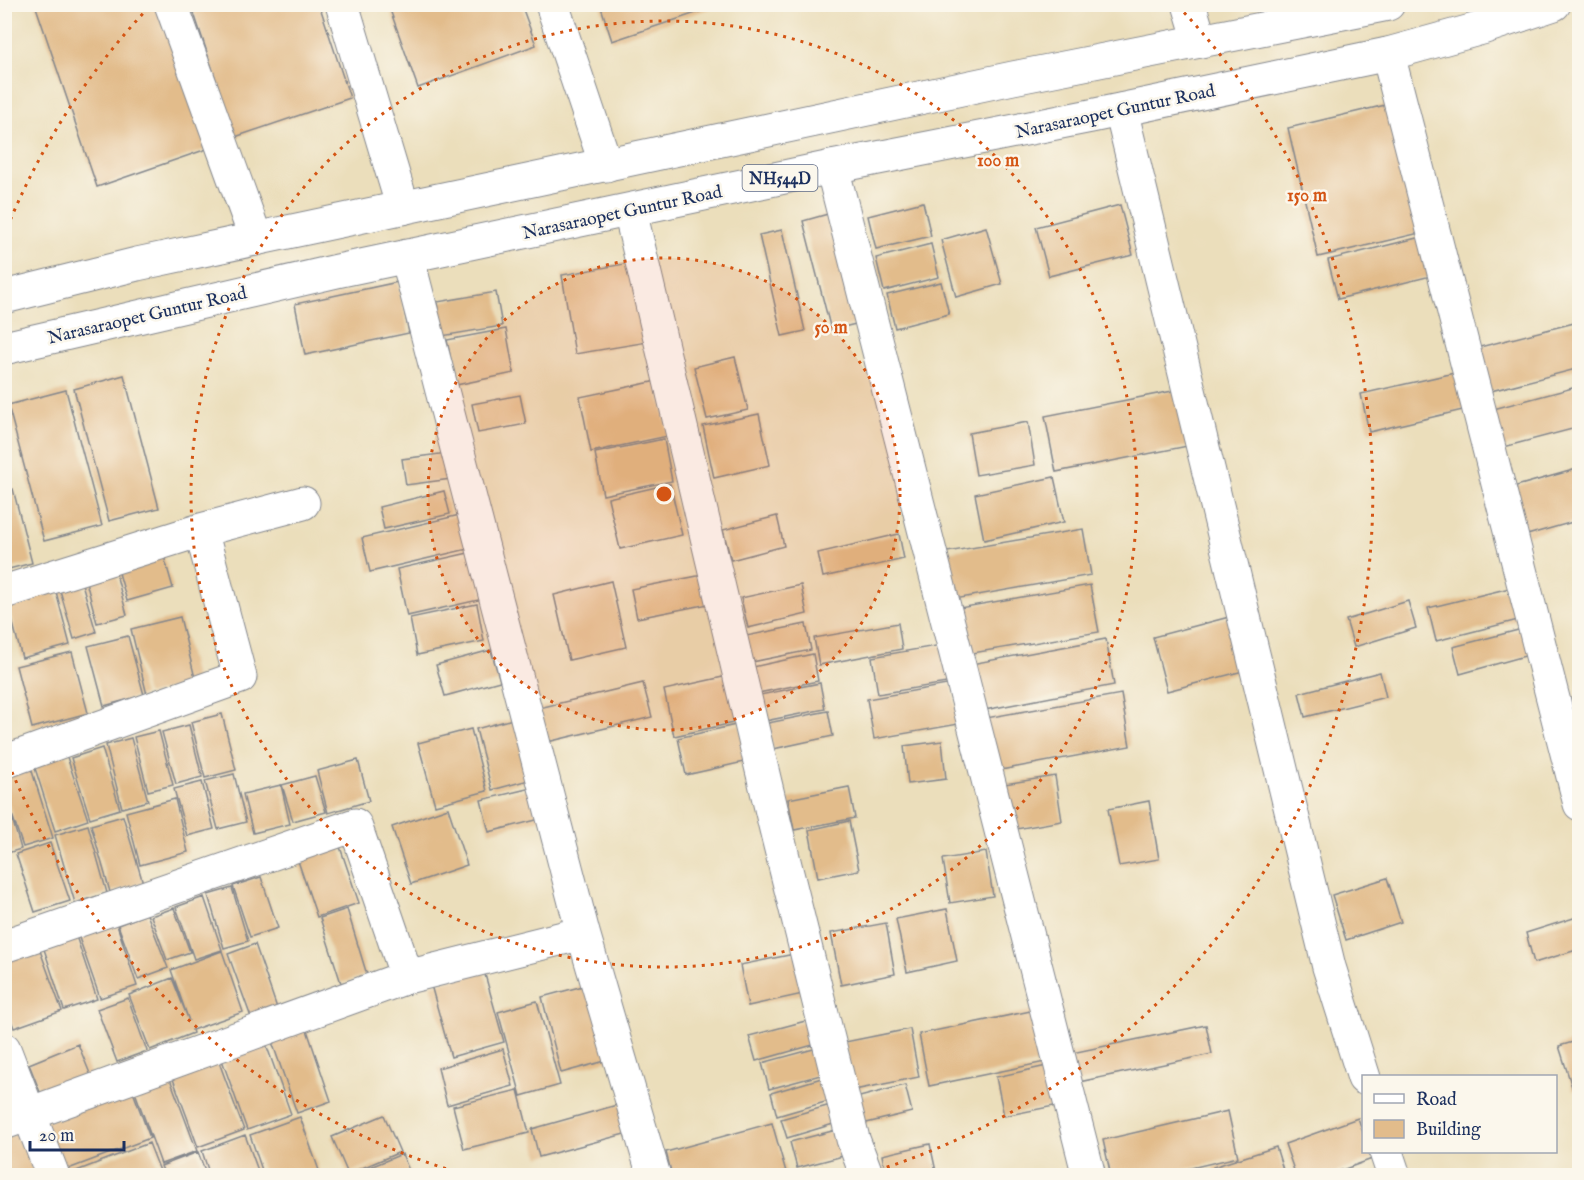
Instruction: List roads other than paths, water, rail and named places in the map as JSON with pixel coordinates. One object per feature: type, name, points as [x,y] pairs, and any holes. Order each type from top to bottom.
[{"type":"main road","points":[[171,4],[256,239]]},
{"type":"main road","points":[[342,4],[403,208]]},
{"type":"main road","points":[[552,4],[606,165]]},
{"type":"main road","points":[[1189,4],[1200,41]]},
{"type":"main road","name":"Narasaraopet Guntur Road","points":[[4,348],[407,256],[1388,54],[1482,28],[1554,4]]},
{"type":"main road","points":[[4,297],[137,264],[1371,6]]},
{"type":"main road","points":[[1388,54],[1580,804]]},
{"type":"main road","points":[[1121,110],[1329,967],[1363,1075]]},
{"type":"main road","points":[[832,167],[1089,1176]]},
{"type":"main road","points":[[630,211],[775,825],[853,1139],[867,1176]]},
{"type":"main road","points":[[407,256],[583,933],[654,1176]]},
{"type":"main road","points":[[4,592],[201,530],[303,503]]},
{"type":"main road","points":[[4,762],[240,677],[201,530]]},
{"type":"main road","points":[[4,946],[355,825],[406,977]]},
{"type":"main road","points":[[17,1118],[406,977],[583,933]]},
{"type":"main road","points":[[4,1049],[17,1118],[52,1176]]},
{"type":"main road","points":[[1386,1153],[1394,1176]]}]
